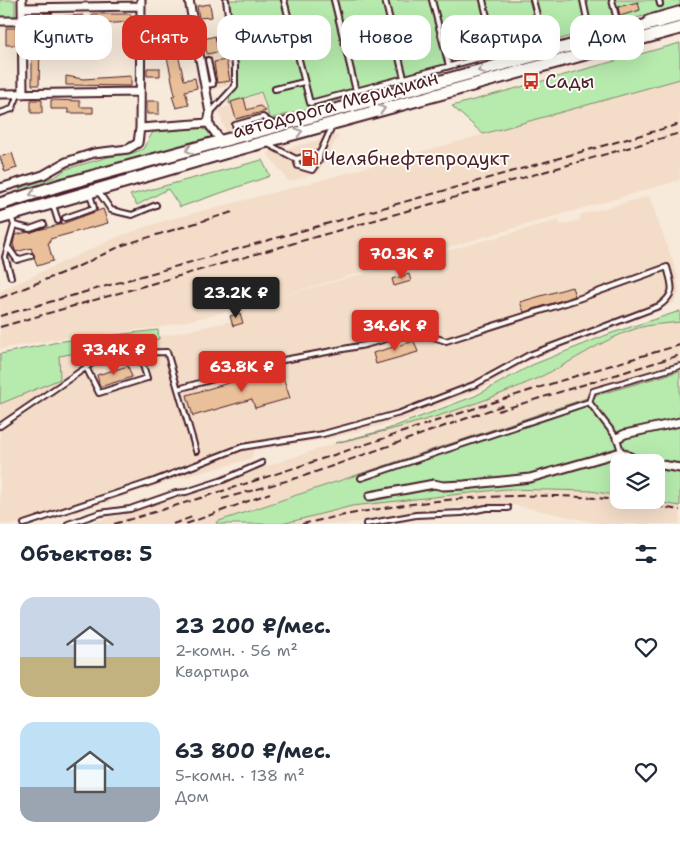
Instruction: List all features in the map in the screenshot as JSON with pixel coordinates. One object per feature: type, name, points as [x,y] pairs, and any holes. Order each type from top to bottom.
[{"type":"main road","name":"автодорога Меридиан","points":[[644,26],[680,16]]},
{"type":"main road","name":"автодорога Меридиан","points":[[0,204],[222,147],[263,142],[680,28]]},
{"type":"main road","name":"автодорога Меридиан","points":[[8,220],[53,203],[222,147],[276,126],[570,46]]},
{"type":"street","points":[[22,0],[23,15]]},
{"type":"street","points":[[189,0],[210,113],[208,123],[222,147]]},
{"type":"street","points":[[0,188],[43,175],[66,162],[94,153],[128,149],[138,143],[140,128],[141,3],[22,8]]},
{"type":"street","points":[[0,21],[15,21]]},
{"type":"street","points":[[21,94],[22,60]]},
{"type":"street","points":[[0,94],[140,92]]},
{"type":"street","points":[[140,128],[208,123]]},
{"type":"street","points":[[617,438],[625,434],[680,422]]},
{"type":"street","points":[[370,496],[434,484],[443,486],[464,485],[530,478],[621,452],[625,454]]},
{"type":"street","points":[[665,466],[680,468]]},
{"type":"lane","points":[[210,113],[235,86],[235,66],[226,0]]},
{"type":"lane","points":[[284,0],[288,15]]},
{"type":"lane","points":[[334,0],[356,91]]},
{"type":"lane","points":[[385,0],[404,78]]},
{"type":"lane","points":[[432,0],[449,66]]},
{"type":"lane","points":[[483,0],[487,15]]},
{"type":"lane","points":[[533,0],[537,15]]},
{"type":"lane","points":[[583,0],[586,15]]},
{"type":"lane","points":[[612,0],[616,15]]},
{"type":"lane","points":[[644,24],[648,18],[680,9]]},
{"type":"lane","points":[[205,85],[213,84],[208,60]]},
{"type":"lane","points":[[299,60],[310,103],[472,60]]},
{"type":"lane","points":[[275,89],[304,82]]},
{"type":"lane","points":[[0,114],[12,109],[21,94]]},
{"type":"lane","points":[[235,125],[263,118],[276,126]]},
{"type":"lane","points":[[296,159],[298,166],[312,170],[319,160],[320,153],[335,122]]},
{"type":"lane","points":[[263,142],[296,159],[320,153]]},
{"type":"lane","points":[[93,191],[111,210],[132,215],[156,205]]},
{"type":"lane","points":[[65,218],[94,208],[93,191]]},
{"type":"lane","points":[[53,203],[58,221]]},
{"type":"lane","points":[[11,277],[6,257],[8,220],[30,229],[44,224]]},
{"type":"lane","points":[[8,247],[17,260],[31,256]]},
{"type":"lane","points":[[24,524],[154,480],[242,447],[323,434],[400,413],[476,384],[529,355],[659,306],[668,300],[673,290],[667,267],[575,300],[446,341],[414,330],[364,345],[278,361],[178,389]]},
{"type":"lane","points":[[0,426],[96,360],[124,353],[167,352],[196,451]]},
{"type":"lane","points":[[86,367],[100,393],[147,378],[139,353]]},
{"type":"lane","points":[[589,402],[593,391],[680,366]]},
{"type":"lane","points":[[589,402],[617,438],[621,452]]},
{"type":"lane","points":[[361,478],[589,402]]},
{"type":"lane","points":[[68,524],[100,513],[130,509],[176,493],[186,492],[223,480],[262,462]]},
{"type":"lane","points":[[366,524],[416,515],[462,513],[486,508],[508,508]]},
{"type":"shaded area","points":[[217,52],[217,60],[232,60],[233,69],[231,86],[210,90],[204,60],[207,60],[207,54]]},
{"type":"shaded area","points":[[680,79],[680,180],[267,300],[559,220],[561,225],[580,220],[580,215],[649,196],[677,273],[679,293],[674,303],[531,360],[480,390],[403,420],[324,440],[254,450],[251,459],[170,481],[42,524],[0,524],[0,373],[58,355],[135,342],[231,321],[230,316],[240,313],[238,309],[157,328],[71,337],[0,349],[0,291],[117,237],[163,221],[314,182]]},
{"type":"shaded area","points":[[260,94],[269,123],[226,133],[218,110]]},
{"type":"shaded area","points":[[339,135],[318,173],[289,182],[267,153]]},
{"type":"shaded area","points":[[680,322],[680,371],[587,398],[216,521],[217,524],[85,524],[134,511],[335,443],[387,432],[469,405],[541,377],[604,342],[636,328]]},
{"type":"shaded area","points":[[506,489],[592,491],[610,494],[610,509],[665,509],[665,503],[680,506],[680,524],[601,524],[510,504],[457,507],[345,524],[282,524],[352,506]]},
{"type":"green space","points":[[0,0],[15,0],[15,18],[0,18]]},
{"type":"green space","points":[[223,0],[680,0],[680,6],[644,16],[570,15],[570,36],[560,39],[560,15],[441,15],[441,60],[484,60],[270,119],[261,92],[229,104],[233,69],[232,60],[331,60],[331,15],[225,15]]},
{"type":"green space","points":[[680,43],[680,79],[483,134],[452,106],[618,60],[644,60],[644,53]]},
{"type":"green space","points":[[201,128],[212,133],[209,140],[21,193],[19,188],[55,177],[66,169],[143,149],[153,132]]},
{"type":"green space","points":[[262,160],[270,176],[180,207],[168,189],[137,205],[130,195]]},
{"type":"green space","points":[[680,311],[680,322],[635,329],[599,345],[540,377],[490,398],[387,431],[335,443],[385,430],[475,396],[532,365],[609,334]]},
{"type":"green space","points":[[158,330],[159,339],[59,356],[60,379],[0,404],[0,354],[63,341]]},
{"type":"green space","points":[[680,371],[680,506],[665,503],[665,454],[610,454],[610,494],[591,491],[506,489],[352,506],[282,524],[217,524],[216,522],[587,398]]},
{"type":"building","points":[[638,2],[640,10],[620,15],[618,7]]},
{"type":"building","points":[[210,4],[212,17],[198,15],[197,6]]},
{"type":"building","points":[[44,13],[52,13],[52,15],[44,15]]},
{"type":"building","points":[[131,14],[122,15],[122,23],[112,23],[112,15],[92,15]]},
{"type":"building","points":[[6,28],[15,28],[15,45],[6,45]]},
{"type":"building","points":[[215,36],[217,52],[207,54],[207,38]]},
{"type":"building","points":[[32,60],[40,60],[39,85],[32,85]]},
{"type":"building","points":[[168,60],[179,60],[184,80],[195,78],[197,88],[185,91],[189,105],[176,108],[172,96],[175,95]]},
{"type":"building","points":[[226,60],[230,81],[217,83],[214,62]]},
{"type":"building","points":[[147,68],[160,68],[160,76],[147,76]]},
{"type":"building","points":[[66,76],[83,79],[131,76],[131,86],[66,85]]},
{"type":"building","points":[[244,98],[247,110],[260,106],[266,111],[236,119],[231,102]]},
{"type":"building","points":[[31,100],[42,100],[42,113],[31,113]]},
{"type":"building","points":[[51,100],[80,101],[80,107],[93,107],[93,113],[68,113],[68,109],[51,109]]},
{"type":"building","points":[[147,101],[159,101],[159,114],[147,114]]},
{"type":"building","points":[[12,153],[17,168],[5,172],[0,157]]},
{"type":"building","points":[[103,209],[108,223],[50,239],[48,243],[53,261],[37,266],[31,248],[16,252],[15,250],[13,244],[15,235],[59,225]]},
{"type":"building","points":[[409,274],[411,281],[394,286],[392,279]]},
{"type":"building","points":[[572,287],[575,296],[524,312],[520,302]]},
{"type":"building","points":[[240,313],[243,323],[233,326],[230,316]]},
{"type":"building","points":[[414,341],[418,352],[376,364],[373,353]]},
{"type":"building","points":[[128,366],[132,377],[100,387],[97,375]]},
{"type":"building","points":[[280,368],[290,398],[255,408],[252,399],[193,416],[187,395]]},
{"type":"railway","points":[[0,316],[680,124]]},
{"type":"railway","points":[[0,327],[680,133]]},
{"type":"railway","points":[[0,298],[79,266],[123,245],[236,211]]},
{"type":"railway","points":[[114,524],[185,503],[538,388],[680,345]]},
{"type":"railway","points":[[498,411],[680,355]]},
{"type":"railway","points":[[222,499],[304,476],[504,405]]},
{"type":"railway","points":[[186,524],[270,493]]},
{"type":"railway","points":[[302,524],[381,509],[459,499],[538,496],[610,499]]},
{"type":"railway","points":[[665,508],[680,510]]},
{"type":"railway","points":[[173,524],[192,517]]},
{"type":"place","name":"Сады","points":[[531,81]]},
{"type":"place","name":"Челябнефтепродукт","points":[[310,158]]}]
